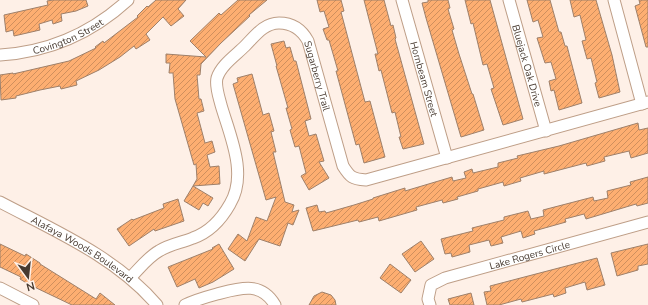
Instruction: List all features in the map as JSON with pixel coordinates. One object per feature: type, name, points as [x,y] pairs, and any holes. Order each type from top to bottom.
[{"type":"street","name":"Covington Street","points":[[0,55],[17,54],[36,50],[58,44],[80,35],[102,22],[128,0]]},
{"type":"street","name":"Hornbeam Street","points":[[402,0],[447,158]]},
{"type":"street","name":"Bluejack Oak Drive","points":[[509,0],[546,131]]},
{"type":"street","points":[[614,0],[645,103]]},
{"type":"street","name":"Sugarberry Trail","points":[[130,278],[157,251],[208,232],[219,222],[231,204],[237,191],[238,175],[236,159],[218,93],[217,79],[223,68],[260,30],[270,24],[281,23],[293,25],[303,32],[308,41],[343,166],[349,175],[357,180],[366,180],[645,103]]},
{"type":"street","name":"Alafaya Woods Boulevard","points":[[0,202],[104,258],[130,278],[157,305]]},
{"type":"street","name":"Lake Rogers Circle","points":[[430,305],[428,299],[431,285],[445,278],[648,222]]},
{"type":"street","points":[[0,288],[32,305]]},
{"type":"street","points":[[185,305],[235,289],[252,288],[266,294],[275,305]]},
{"type":"building","points":[[86,0],[88,6],[76,11],[61,14],[62,21],[53,24],[52,20],[39,24],[40,30],[14,36],[13,30],[6,32],[4,15],[48,5],[47,1]]},
{"type":"building","points":[[156,0],[186,0],[178,9],[184,16],[171,26],[163,17],[146,34],[150,40],[136,49],[134,46],[99,70],[76,81],[77,85],[61,89],[60,86],[16,96],[16,98],[1,100],[0,75],[13,74],[69,61],[96,48],[95,47],[103,41],[104,43],[138,17],[137,16],[147,6],[148,7]]},
{"type":"building","points":[[238,0],[267,0],[249,15],[250,16],[201,64],[200,75],[197,75],[199,99],[201,99],[204,111],[197,113],[205,143],[212,141],[215,152],[207,155],[210,167],[219,166],[220,184],[193,186],[197,179],[196,164],[194,165],[175,99],[173,73],[169,73],[170,63],[166,63],[166,54],[206,57],[190,41],[219,13],[221,15]]},
{"type":"building","points":[[317,0],[341,0],[344,11],[341,12],[365,102],[370,101],[385,157],[364,163],[359,144],[356,145],[336,71],[338,71],[329,40],[327,40],[323,29],[329,27],[324,11],[320,12]]},
{"type":"building","points":[[364,0],[384,0],[391,26],[393,25],[395,39],[424,144],[403,149],[399,137],[401,137],[395,112],[392,113],[381,70],[379,71],[375,54],[378,54]]},
{"type":"building","points":[[428,0],[448,0],[450,8],[448,9],[454,29],[452,30],[484,130],[461,137],[422,3],[428,2]]},
{"type":"building","points":[[465,0],[490,0],[523,119],[503,125],[491,89],[494,88],[487,64],[483,65],[473,23],[471,24]]},
{"type":"building","points":[[527,0],[550,0],[559,32],[561,32],[565,46],[567,46],[582,103],[559,110],[554,90],[551,91],[549,81],[556,79],[551,62],[545,63],[537,38],[543,37],[538,20],[533,22]]},
{"type":"building","points":[[570,0],[596,0],[612,55],[620,92],[599,98],[591,58],[587,59],[582,41],[586,40],[580,15],[574,17]]},
{"type":"building","points":[[639,0],[648,0],[648,47],[646,47],[635,6],[640,4]]},
{"type":"building","points":[[284,41],[286,48],[290,47],[294,61],[296,61],[311,119],[305,121],[309,136],[316,134],[324,161],[319,162],[329,178],[309,190],[301,176],[306,173],[299,146],[295,147],[290,130],[292,129],[286,108],[288,108],[271,44]]},
{"type":"building","points":[[252,74],[263,115],[269,113],[274,131],[271,132],[276,152],[273,152],[285,202],[294,205],[292,212],[299,210],[293,225],[288,223],[280,246],[259,239],[245,261],[228,249],[238,234],[247,241],[256,217],[267,221],[276,197],[266,200],[233,84],[238,82],[237,78]]},
{"type":"building","points":[[638,123],[639,130],[648,128],[648,153],[631,158],[629,151],[604,157],[605,161],[587,166],[586,163],[544,174],[544,171],[520,178],[521,181],[504,186],[503,182],[478,189],[478,191],[457,197],[458,199],[443,203],[442,200],[416,207],[417,210],[379,221],[378,217],[359,222],[358,220],[313,231],[306,208],[317,205],[319,212],[325,211],[326,213],[405,188],[405,191],[452,177],[453,181],[466,178],[464,172],[472,169],[473,173],[498,167],[498,163],[518,158],[517,156],[559,146]]},
{"type":"building","points":[[648,177],[648,203],[637,206],[636,204],[586,219],[584,214],[565,219],[566,222],[534,231],[535,234],[523,238],[521,231],[501,237],[503,243],[491,246],[489,240],[469,245],[470,252],[452,257],[451,253],[445,254],[441,239],[473,231],[472,228],[504,220],[504,217],[528,211],[531,219],[544,216],[543,210],[593,197],[594,201],[608,198],[607,191],[631,185],[630,182]]},
{"type":"building","points":[[193,186],[213,198],[208,206],[203,203],[199,210],[184,201]]},
{"type":"building","points":[[178,199],[184,221],[155,231],[154,229],[129,246],[117,229],[132,219],[133,220],[164,208],[163,204]]},
{"type":"building","points":[[421,241],[434,259],[415,272],[402,254]]},
{"type":"building","points":[[0,244],[25,256],[26,254],[96,299],[100,293],[115,305],[72,305],[28,284],[20,279],[21,277],[0,267]]},
{"type":"building","points":[[219,244],[234,269],[213,282],[199,288],[195,279],[177,287],[168,267],[213,249],[212,248]]},
{"type":"building","points":[[648,244],[648,264],[638,266],[638,270],[617,276],[611,253]]},
{"type":"building","points":[[597,258],[605,285],[587,290],[585,282],[565,288],[566,293],[554,297],[553,294],[522,302],[521,299],[499,305],[487,305],[484,292],[491,291],[490,286]]},
{"type":"building","points":[[390,264],[411,280],[401,293],[380,278]]},
{"type":"building","points":[[322,292],[331,295],[335,300],[336,305],[309,305],[314,296]]},
{"type":"building","points":[[471,293],[474,305],[450,305],[448,299]]}]
